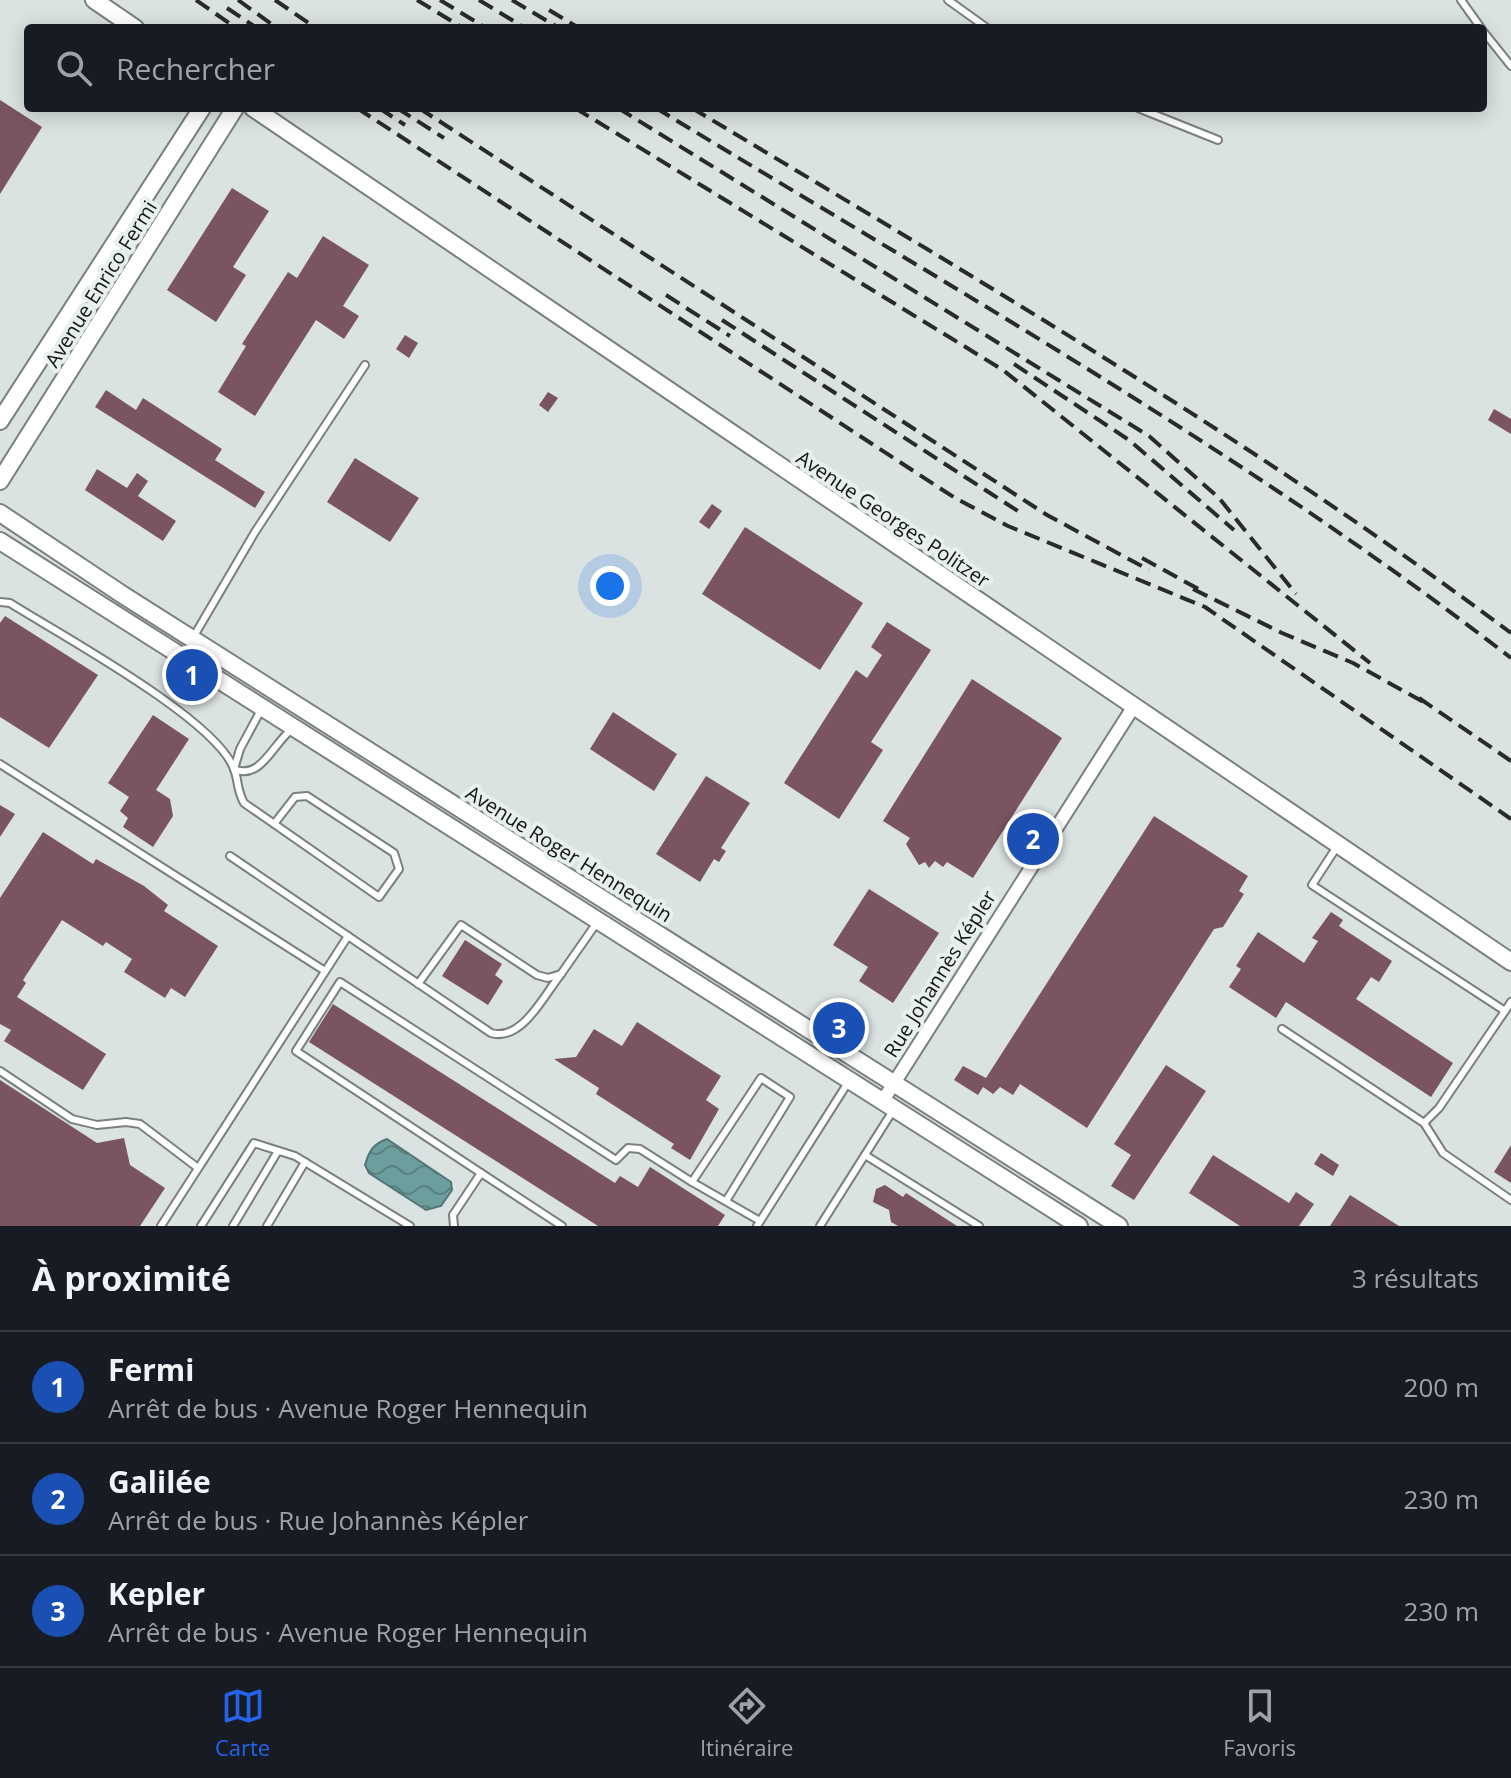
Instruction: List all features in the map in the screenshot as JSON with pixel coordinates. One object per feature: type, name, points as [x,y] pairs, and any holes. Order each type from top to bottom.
[{"type":"street","points":[[94,0],[129,24]]},
{"type":"street","name":"Avenue Enrico Fermi","points":[[0,421],[199,112]]},
{"type":"street","name":"Avenue Enrico Fermi","points":[[0,481],[232,112]]},
{"type":"street","name":"Avenue Georges Politzer","points":[[259,112],[1511,962]]},
{"type":"street","name":"Avenue Roger Hennequin","points":[[0,513],[192,639],[1119,1226]]},
{"type":"street","name":"Avenue Roger Hennequin","points":[[0,541],[1079,1226]]},
{"type":"street","name":"Rue Johannès Képler","points":[[888,1106],[895,1083],[1134,706]]},
{"type":"lane","points":[[948,0],[981,24]]},
{"type":"lane","points":[[1461,0],[1478,24]]},
{"type":"lane","points":[[1487,35],[1511,66]]},
{"type":"lane","points":[[1148,112],[1218,140]]},
{"type":"lane","points":[[192,639],[255,532],[365,365]]},
{"type":"lane","points":[[0,602],[10,603],[193,718],[234,769],[243,773],[255,770],[279,740],[294,728]]},
{"type":"lane","points":[[262,708],[240,749],[234,769],[234,785],[244,803],[274,824],[379,897],[399,869],[394,853],[307,796],[295,797],[274,824]]},
{"type":"lane","points":[[0,764],[325,971]]},
{"type":"lane","points":[[1338,845],[1312,885],[1503,1014],[1511,1023]]},
{"type":"lane","points":[[230,856],[418,984],[501,1036],[516,1031],[598,921]]},
{"type":"lane","points":[[418,984],[461,925],[537,975],[548,978],[561,974]]},
{"type":"lane","points":[[161,1226],[348,936]]},
{"type":"lane","points":[[562,1226],[296,1051],[340,982],[616,1160],[628,1148],[640,1149],[759,1224],[849,1081]]},
{"type":"lane","points":[[1424,1123],[1439,1108],[1511,1002]]},
{"type":"lane","points":[[1282,1029],[1424,1123],[1443,1153],[1511,1200]]},
{"type":"lane","points":[[0,1071],[72,1119],[97,1125],[140,1124],[198,1168]]},
{"type":"lane","points":[[692,1182],[761,1078],[790,1097],[726,1201]]},
{"type":"lane","points":[[820,1226],[865,1155],[888,1106]]},
{"type":"lane","points":[[201,1226],[254,1143],[305,1162],[410,1226]]},
{"type":"lane","points":[[233,1226],[278,1151]]},
{"type":"lane","points":[[865,1155],[979,1226]]},
{"type":"lane","points":[[267,1226],[305,1162]]},
{"type":"lane","points":[[454,1226],[453,1215],[481,1173]]},
{"type":"water","points":[[387,1139],[451,1182],[452,1190],[441,1206],[426,1210],[369,1173],[365,1165],[370,1152]]},
{"type":"building","points":[[0,100],[42,127],[0,194]]},
{"type":"building","points":[[232,188],[269,211],[233,267],[246,275],[216,322],[167,290]]},
{"type":"building","points":[[323,236],[369,265],[343,306],[359,316],[344,339],[316,320],[255,416],[218,392],[246,346],[242,344],[288,272],[297,278]]},
{"type":"building","points":[[405,335],[418,343],[409,358],[396,349]]},
{"type":"building","points":[[106,390],[136,410],[143,398],[222,449],[215,460],[265,492],[255,508],[95,407]]},
{"type":"building","points":[[548,392],[558,398],[548,412],[539,405]]},
{"type":"building","points":[[1494,409],[1511,419],[1511,434],[1488,420]]},
{"type":"building","points":[[355,458],[419,498],[390,542],[327,502]]},
{"type":"building","points":[[97,469],[127,488],[137,473],[148,481],[138,496],[176,521],[163,541],[85,490]]},
{"type":"building","points":[[712,504],[722,511],[709,529],[699,522]]},
{"type":"building","points":[[745,527],[863,603],[820,670],[702,594]]},
{"type":"building","points":[[5,616],[98,675],[49,748],[0,717],[0,623]]},
{"type":"building","points":[[887,622],[931,650],[871,742],[883,750],[839,819],[784,783],[856,670],[867,678],[882,655],[871,647]]},
{"type":"building","points":[[972,679],[1062,738],[973,878],[947,862],[943,867],[935,861],[929,868],[925,862],[919,865],[906,844],[910,838],[883,821]]},
{"type":"building","points":[[613,712],[677,754],[654,791],[590,749]]},
{"type":"building","points":[[153,715],[189,739],[156,790],[170,799],[173,816],[153,847],[123,827],[128,818],[120,811],[129,797],[108,783]]},
{"type":"building","points":[[706,776],[750,803],[721,848],[726,851],[719,862],[714,859],[700,882],[656,854]]},
{"type":"building","points":[[0,805],[15,814],[0,837]]},
{"type":"building","points":[[1154,816],[1248,876],[1239,891],[1244,894],[1223,927],[1214,929],[1087,1128],[1020,1084],[1013,1095],[1000,1087],[993,1094],[983,1087],[978,1095],[954,1080],[963,1066],[986,1078]]},
{"type":"building","points":[[43,832],[93,864],[96,859],[144,886],[168,905],[164,911],[218,946],[185,997],[171,988],[165,998],[124,972],[132,959],[106,942],[103,946],[62,920],[23,980],[26,983],[17,997],[106,1054],[83,1090],[4,1041],[11,1030],[0,1024],[0,898]]},
{"type":"building","points":[[869,889],[939,933],[893,1003],[859,981],[868,967],[833,945]]},
{"type":"building","points":[[1331,912],[1343,920],[1339,926],[1392,961],[1379,982],[1371,977],[1356,999],[1453,1063],[1431,1097],[1286,1002],[1276,1018],[1229,987],[1241,969],[1236,966],[1258,932],[1304,963],[1318,941],[1312,938]]},
{"type":"building","points":[[465,940],[502,964],[495,975],[503,981],[488,1005],[442,976]]},
{"type":"building","points":[[333,1004],[615,1183],[620,1176],[638,1187],[650,1167],[725,1215],[718,1226],[598,1226],[309,1042]]},
{"type":"building","points":[[637,1022],[721,1076],[706,1100],[719,1109],[690,1160],[671,1148],[674,1144],[596,1094],[599,1088],[554,1059],[576,1057],[594,1029],[622,1046]]},
{"type":"building","points":[[1166,1065],[1206,1091],[1134,1200],[1111,1186],[1131,1155],[1114,1144]]},
{"type":"building","points":[[0,1080],[97,1143],[124,1138],[130,1165],[165,1188],[140,1226],[0,1226]]},
{"type":"building","points":[[1511,1145],[1511,1183],[1494,1172]]},
{"type":"building","points":[[1321,1153],[1339,1165],[1333,1176],[1314,1164]]},
{"type":"building","points":[[1213,1155],[1289,1203],[1296,1192],[1314,1204],[1299,1226],[1240,1226],[1189,1193]]},
{"type":"building","points":[[885,1185],[903,1197],[906,1193],[957,1226],[898,1226],[891,1222],[889,1210],[873,1202],[876,1189]]},
{"type":"building","points":[[1350,1195],[1399,1226],[1330,1226]]},
{"type":"railway","points":[[196,0],[230,24]]},
{"type":"railway","points":[[238,0],[271,24]]},
{"type":"railway","points":[[275,0],[310,24]]},
{"type":"railway","points":[[417,0],[456,24]]},
{"type":"railway","points":[[440,0],[479,24]]},
{"type":"railway","points":[[479,0],[518,24]]},
{"type":"railway","points":[[512,0],[552,24]]},
{"type":"railway","points":[[227,8],[251,24]]},
{"type":"railway","points":[[549,10],[572,24]]},
{"type":"railway","points":[[363,112],[955,498],[1008,526],[1205,607],[1511,819]]},
{"type":"railway","points":[[385,112],[405,125]]},
{"type":"railway","points":[[403,112],[444,138]]},
{"type":"railway","points":[[425,112],[1047,515],[1149,570]]},
{"type":"railway","points":[[582,112],[1003,370],[1370,663]]},
{"type":"railway","points":[[624,112],[1149,436],[1219,498],[1296,594]]},
{"type":"railway","points":[[663,112],[1199,439],[1305,509],[1511,658]]},
{"type":"railway","points":[[699,112],[1005,296],[1211,426],[1413,562],[1511,633]]},
{"type":"railway","points":[[666,295],[730,336]]},
{"type":"railway","points":[[722,320],[1024,515]]},
{"type":"railway","points":[[1014,364],[1129,440],[1234,530]]},
{"type":"railway","points":[[1142,558],[1202,591]]},
{"type":"railway","points":[[1193,589],[1282,633],[1353,663],[1427,704]]},
{"type":"railway","points":[[1419,698],[1511,761]]},
{"type":"place","name":"Fermi","points":[[192,675]]},
{"type":"place","name":"Galilée","points":[[1033,839]]},
{"type":"place","name":"Kepler","points":[[839,1028]]}]
